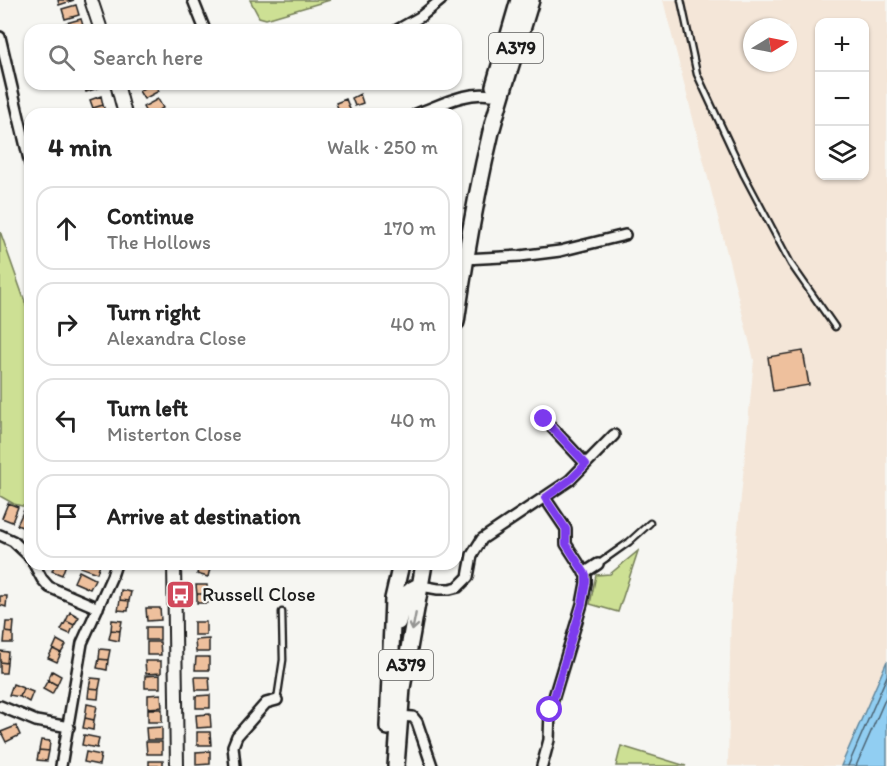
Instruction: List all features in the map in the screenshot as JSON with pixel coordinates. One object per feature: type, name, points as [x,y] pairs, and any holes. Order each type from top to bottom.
[{"type":"main road","name":"A379","points":[[462,243],[472,174],[491,95],[519,0]]},
{"type":"main road","name":"A379","points":[[462,249],[492,130],[531,0]]},
{"type":"main road","name":"A379","points":[[387,766],[393,599],[399,570]]},
{"type":"main road","name":"A379","points":[[404,570],[409,573],[418,570]]},
{"type":"main road","name":"A379","points":[[396,766],[398,716],[421,586],[422,570]]},
{"type":"main road","name":"A379","points":[[391,645],[406,594],[421,586]]},
{"type":"street","points":[[91,0],[99,24]]},
{"type":"street","points":[[192,0],[203,24]]},
{"type":"street","points":[[408,24],[441,0]]},
{"type":"street","points":[[0,37],[24,139]]},
{"type":"street","points":[[119,90],[123,108]]},
{"type":"street","points":[[432,108],[468,94],[491,95]]},
{"type":"street","points":[[462,257],[520,256],[560,251],[625,236]]},
{"type":"street","points":[[544,419],[586,464]]},
{"type":"street","points":[[421,586],[450,589],[458,587],[468,578],[472,555],[482,539],[570,480],[614,435]]},
{"type":"street","points":[[542,766],[549,740],[550,710],[586,583],[584,573],[566,544],[566,529],[545,498]]},
{"type":"street","points":[[0,536],[13,541],[24,551]]},
{"type":"street","points":[[584,573],[598,564]]},
{"type":"street","points":[[37,570],[49,586],[98,608]]},
{"type":"street","points":[[61,766],[80,652],[114,570]]},
{"type":"street","points":[[174,570],[177,766]]},
{"type":"street","points":[[235,766],[233,746],[237,736],[266,703],[277,699]]},
{"type":"street","points":[[0,706],[36,721],[69,728]]},
{"type":"street","points":[[398,716],[413,717],[417,722],[432,766]]},
{"type":"lane","points":[[681,0],[697,74],[744,175],[791,264],[835,327]]},
{"type":"lane","points":[[598,564],[629,542],[650,523]]},
{"type":"lane","points":[[277,699],[283,660],[282,612]]},
{"type":"shaded area","points":[[663,0],[887,0],[887,766],[728,766],[731,602],[754,360]]},
{"type":"green space","points":[[250,0],[330,0],[266,19],[259,17]]},
{"type":"green space","points":[[0,231],[24,299],[24,506],[0,496]]},
{"type":"green space","points":[[638,551],[618,612],[590,604],[596,575],[610,574]]},
{"type":"green space","points":[[621,746],[686,766],[616,766]]},
{"type":"water","points":[[887,661],[887,766],[841,766]]},
{"type":"building","points":[[58,0],[74,0],[59,5]]},
{"type":"building","points":[[76,5],[79,15],[65,19],[62,9]]},
{"type":"building","points":[[81,19],[82,24],[66,24]]},
{"type":"building","points":[[158,90],[159,91],[144,99],[139,91]]},
{"type":"building","points":[[360,94],[363,103],[355,106],[352,98]]},
{"type":"building","points":[[101,96],[103,105],[93,108],[90,100]]},
{"type":"building","points":[[158,99],[163,108],[144,108]]},
{"type":"building","points":[[346,99],[349,108],[338,108],[336,103]]},
{"type":"building","points":[[803,351],[809,385],[773,391],[768,357]]},
{"type":"building","points":[[8,503],[18,507],[12,522],[2,518]]},
{"type":"building","points":[[24,510],[24,528],[17,525]]},
{"type":"building","points":[[52,570],[64,570],[62,575]]},
{"type":"building","points":[[198,570],[210,570],[208,577],[197,574]]},
{"type":"building","points":[[79,571],[95,579],[90,589],[74,582]]},
{"type":"building","points":[[196,585],[207,585],[208,594],[197,594]]},
{"type":"building","points":[[121,590],[131,592],[129,601],[120,600]]},
{"type":"building","points":[[197,594],[208,594],[208,603],[197,603]]},
{"type":"building","points":[[0,596],[7,596],[6,607],[0,605]]},
{"type":"building","points":[[120,600],[129,601],[128,611],[118,610]]},
{"type":"building","points":[[146,608],[160,608],[161,620],[147,621]]},
{"type":"building","points":[[70,612],[79,617],[74,625],[66,621]]},
{"type":"building","points":[[112,620],[122,621],[120,631],[111,630]]},
{"type":"building","points":[[66,621],[74,625],[70,634],[61,630]]},
{"type":"building","points":[[6,622],[14,622],[13,633],[5,632]]},
{"type":"building","points":[[194,622],[206,622],[206,635],[194,635]]},
{"type":"building","points":[[146,627],[160,627],[160,640],[146,640]]},
{"type":"building","points":[[111,630],[120,631],[119,641],[109,639]]},
{"type":"building","points":[[5,632],[13,633],[13,643],[4,643]]},
{"type":"building","points":[[209,639],[209,652],[196,652],[195,640]]},
{"type":"building","points":[[57,640],[66,645],[61,653],[53,649]]},
{"type":"building","points":[[147,642],[160,642],[161,655],[147,655]]},
{"type":"building","points":[[53,649],[61,653],[57,662],[48,658]]},
{"type":"building","points":[[100,649],[110,650],[108,660],[99,659]]},
{"type":"building","points":[[0,651],[8,652],[7,663],[0,662]]},
{"type":"building","points":[[196,657],[209,657],[209,670],[195,670]]},
{"type":"building","points":[[99,659],[108,660],[107,670],[97,668]]},
{"type":"building","points":[[145,661],[161,661],[161,673],[146,674]]},
{"type":"building","points":[[0,662],[7,663],[6,673],[0,673]]},
{"type":"building","points":[[52,671],[61,676],[57,685],[48,680]]},
{"type":"building","points":[[160,675],[160,688],[145,688],[145,676]]},
{"type":"building","points":[[195,677],[209,677],[210,690],[196,690]]},
{"type":"building","points":[[91,678],[101,679],[99,689],[89,688]]},
{"type":"building","points":[[48,680],[57,685],[52,694],[43,689]]},
{"type":"building","points":[[13,684],[23,688],[20,697],[9,695]]},
{"type":"building","points":[[23,688],[33,692],[29,702],[20,697]]},
{"type":"building","points":[[89,688],[99,689],[98,699],[88,698]]},
{"type":"building","points":[[161,694],[162,707],[148,708],[148,695]]},
{"type":"building","points":[[210,695],[210,708],[196,708],[196,696]]},
{"type":"building","points":[[87,704],[97,706],[94,720],[85,718]]},
{"type":"building","points":[[148,709],[162,709],[162,722],[148,722]]},
{"type":"building","points":[[210,714],[211,727],[197,728],[196,715]]},
{"type":"building","points":[[85,718],[94,720],[93,730],[83,728]]},
{"type":"building","points":[[16,726],[20,735],[6,742],[1,732]]},
{"type":"building","points":[[162,727],[162,740],[147,740],[146,728]]},
{"type":"building","points":[[197,732],[210,732],[211,745],[197,745]]},
{"type":"building","points":[[84,735],[99,738],[97,748],[82,745]]},
{"type":"building","points":[[41,740],[50,741],[49,751],[39,750]]},
{"type":"building","points":[[146,742],[162,742],[162,754],[147,754]]},
{"type":"building","points":[[39,750],[49,751],[47,761],[37,760]]},
{"type":"building","points":[[210,751],[210,764],[196,765],[196,752]]},
{"type":"building","points":[[86,752],[101,755],[99,765],[84,762]]},
{"type":"building","points":[[149,761],[163,761],[163,766],[149,766]]},
{"type":"place","name":"Russell Close","points":[[181,594]]},
{"type":"route","points":[[544,419],[586,464],[570,480],[545,498],[566,529],[566,544],[569,552],[586,575],[582,604],[550,710]]}]
